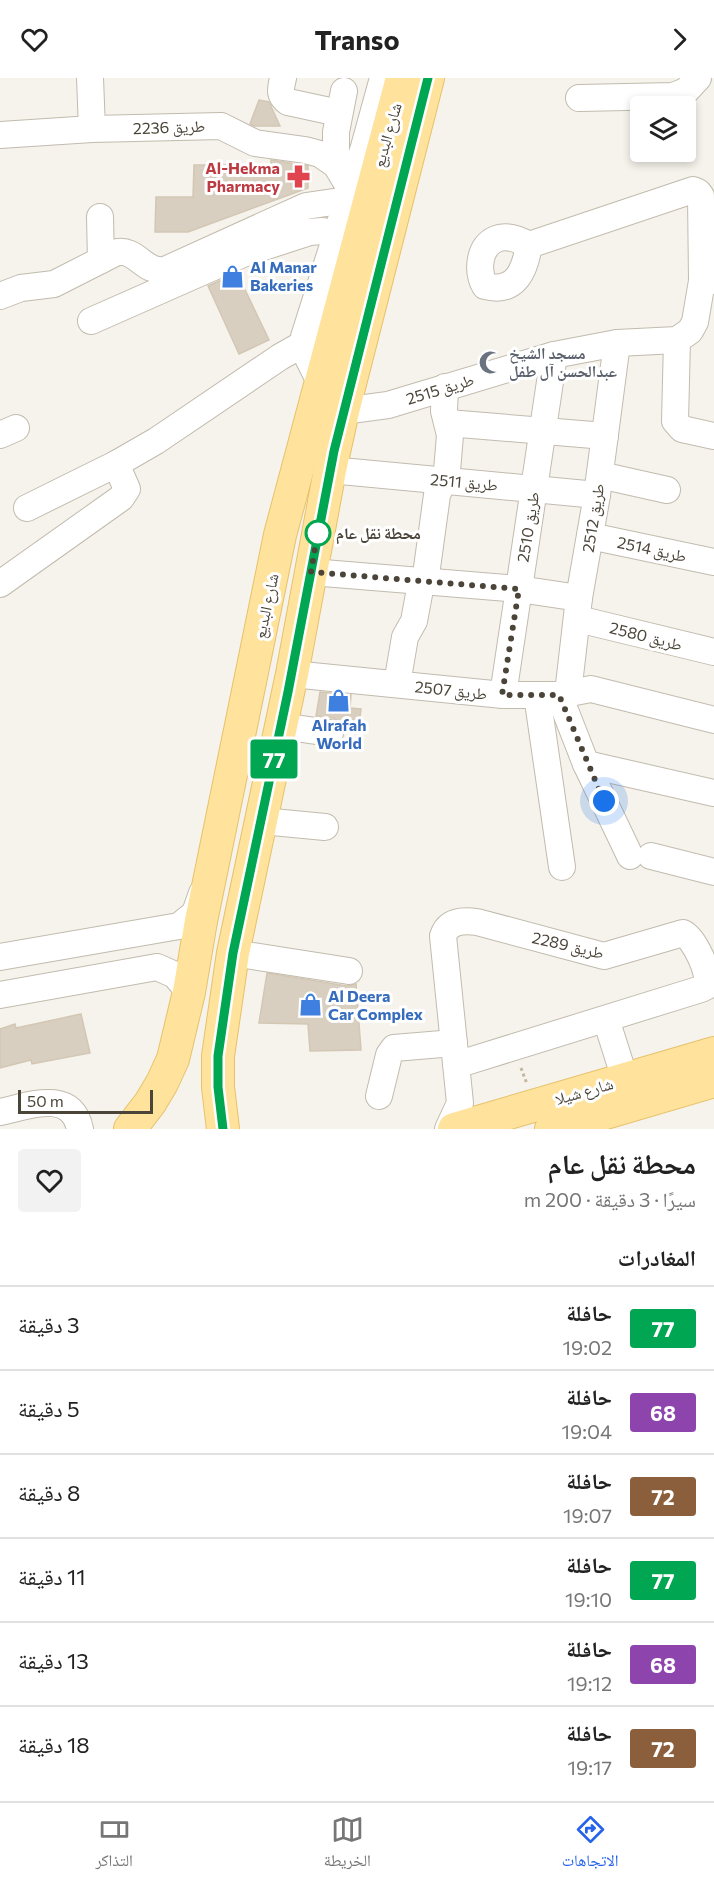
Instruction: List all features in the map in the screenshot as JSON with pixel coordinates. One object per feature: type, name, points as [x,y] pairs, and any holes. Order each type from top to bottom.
[{"type":"main road","name":"شارع البديع","points":[[130,1129],[150,1103],[173,1059],[189,992],[216,847],[280,535],[321,384],[350,192],[402,78]]},
{"type":"main road","name":"شارع البديع","points":[[223,1129],[218,1087],[218,1056],[233,953],[292,674],[343,411],[428,78]]},
{"type":"main road","name":"شارع شيلا","points":[[542,1117],[625,1079],[714,1053]]},
{"type":"main road","name":"شارع شيلا","points":[[466,1118],[542,1117],[714,1082]]},
{"type":"street","points":[[90,78],[92,129]]},
{"type":"street","points":[[283,78],[280,91],[288,102],[342,102],[336,141],[350,192]]},
{"type":"street","points":[[321,384],[304,350],[306,329],[371,125],[383,78]]},
{"type":"street","points":[[580,97],[673,96],[686,91],[698,78]]},
{"type":"street","name":"طريق 2236","points":[[0,135],[92,129],[221,126],[255,143],[313,152],[350,192]]},
{"type":"street","points":[[529,245],[693,190],[698,192],[701,196],[708,281],[695,322],[690,331],[677,340],[675,421],[682,429],[714,436]]},
{"type":"street","points":[[0,296],[21,288],[54,284],[117,252],[130,252],[153,270],[165,270],[306,206],[350,192]]},
{"type":"street","points":[[100,217],[101,261]]},
{"type":"street","points":[[91,321],[245,253],[310,232],[322,231],[336,234]]},
{"type":"street","name":"طريق 2515","points":[[343,411],[388,405],[554,355],[617,343],[677,340]]},
{"type":"street","name":"طريق 2512","points":[[555,694],[579,609],[617,343]]},
{"type":"street","points":[[27,508],[116,464],[156,441],[272,362],[303,344]]},
{"type":"street","name":"طريق 2510","points":[[502,695],[554,355]]},
{"type":"street","points":[[397,684],[405,638],[414,621],[418,597],[424,582],[437,495],[447,471],[450,435],[444,411],[445,387]]},
{"type":"street","points":[[448,423],[605,436]]},
{"type":"street","points":[[0,584],[121,498],[126,489],[116,464]]},
{"type":"street","name":"طريق 2511","points":[[330,470],[534,488],[598,485],[667,490]]},
{"type":"street","name":"طريق 2514","points":[[590,536],[714,562]]},
{"type":"street","name":"طريق 2580","points":[[311,572],[519,589],[714,652]]},
{"type":"street","name":"طريق 2507","points":[[292,674],[502,695],[555,694],[591,689],[714,720]]},
{"type":"street","points":[[555,694],[586,764],[640,856],[714,872]]},
{"type":"street","points":[[555,694],[561,867]]},
{"type":"street","points":[[281,726],[330,733]]},
{"type":"street","points":[[586,764],[714,793]]},
{"type":"street","points":[[262,821],[325,827]]},
{"type":"street","points":[[0,957],[179,926],[195,913],[216,847]]},
{"type":"street","name":"طريق 2289","points":[[455,1054],[514,1047],[700,989],[706,986],[708,975],[691,938],[678,933],[604,956],[477,922],[459,921],[449,926],[443,936],[455,1054],[466,1118]]},
{"type":"street","points":[[233,953],[349,971]]},
{"type":"street","points":[[0,995],[157,967],[175,975],[189,992]]},
{"type":"street","points":[[606,1018],[625,1079]]},
{"type":"street","points":[[379,1096],[389,1055],[394,1048],[455,1054]]},
{"type":"street","points":[[0,1112],[52,1101],[67,1107],[77,1118],[80,1129]]},
{"type":"street","points":[[448,1129],[466,1118]]},
{"type":"path","points":[[514,1047],[542,1117]]},
{"type":"building","points":[[259,100],[269,102],[280,126],[250,124]]},
{"type":"building","points":[[271,160],[308,166],[308,188],[188,232],[155,232],[156,197],[193,197],[194,165],[271,165]]},
{"type":"building","points":[[237,273],[269,340],[239,354],[208,286]]},
{"type":"building","points":[[320,692],[351,695],[350,708],[361,709],[359,726],[341,723],[333,718],[316,716]]},
{"type":"building","name":"Al Deera Car Complex","points":[[267,973],[347,986],[356,984],[361,1050],[310,1051],[308,1024],[259,1023]]},
{"type":"building","points":[[81,1014],[90,1053],[32,1064],[31,1060],[0,1068],[0,1029],[15,1024],[16,1028]]},
{"type":"bus line","name":"77","points":[[223,1129],[218,1087],[218,1056],[233,953],[288,692],[334,451],[428,78]]},
{"type":"place","name":"Al-Hekma Pharmacy","points":[[298,177]]},
{"type":"place","name":"Al Manar Bakeries","points":[[232,276]]},
{"type":"place","name":"مسجد الشيخ عبدالحسن آل طفل","points":[[491,362]]},
{"type":"place","name":"محطة نقل عام","points":[[318,533]]},
{"type":"place","name":"Alrafah World","points":[[339,700]]},
{"type":"place","name":"Al Deera Car Complex","points":[[310,1005]]},
{"type":"route","points":[[318,533],[318,531],[311,572],[519,589],[502,695],[559,695],[586,764],[604,801]]}]
